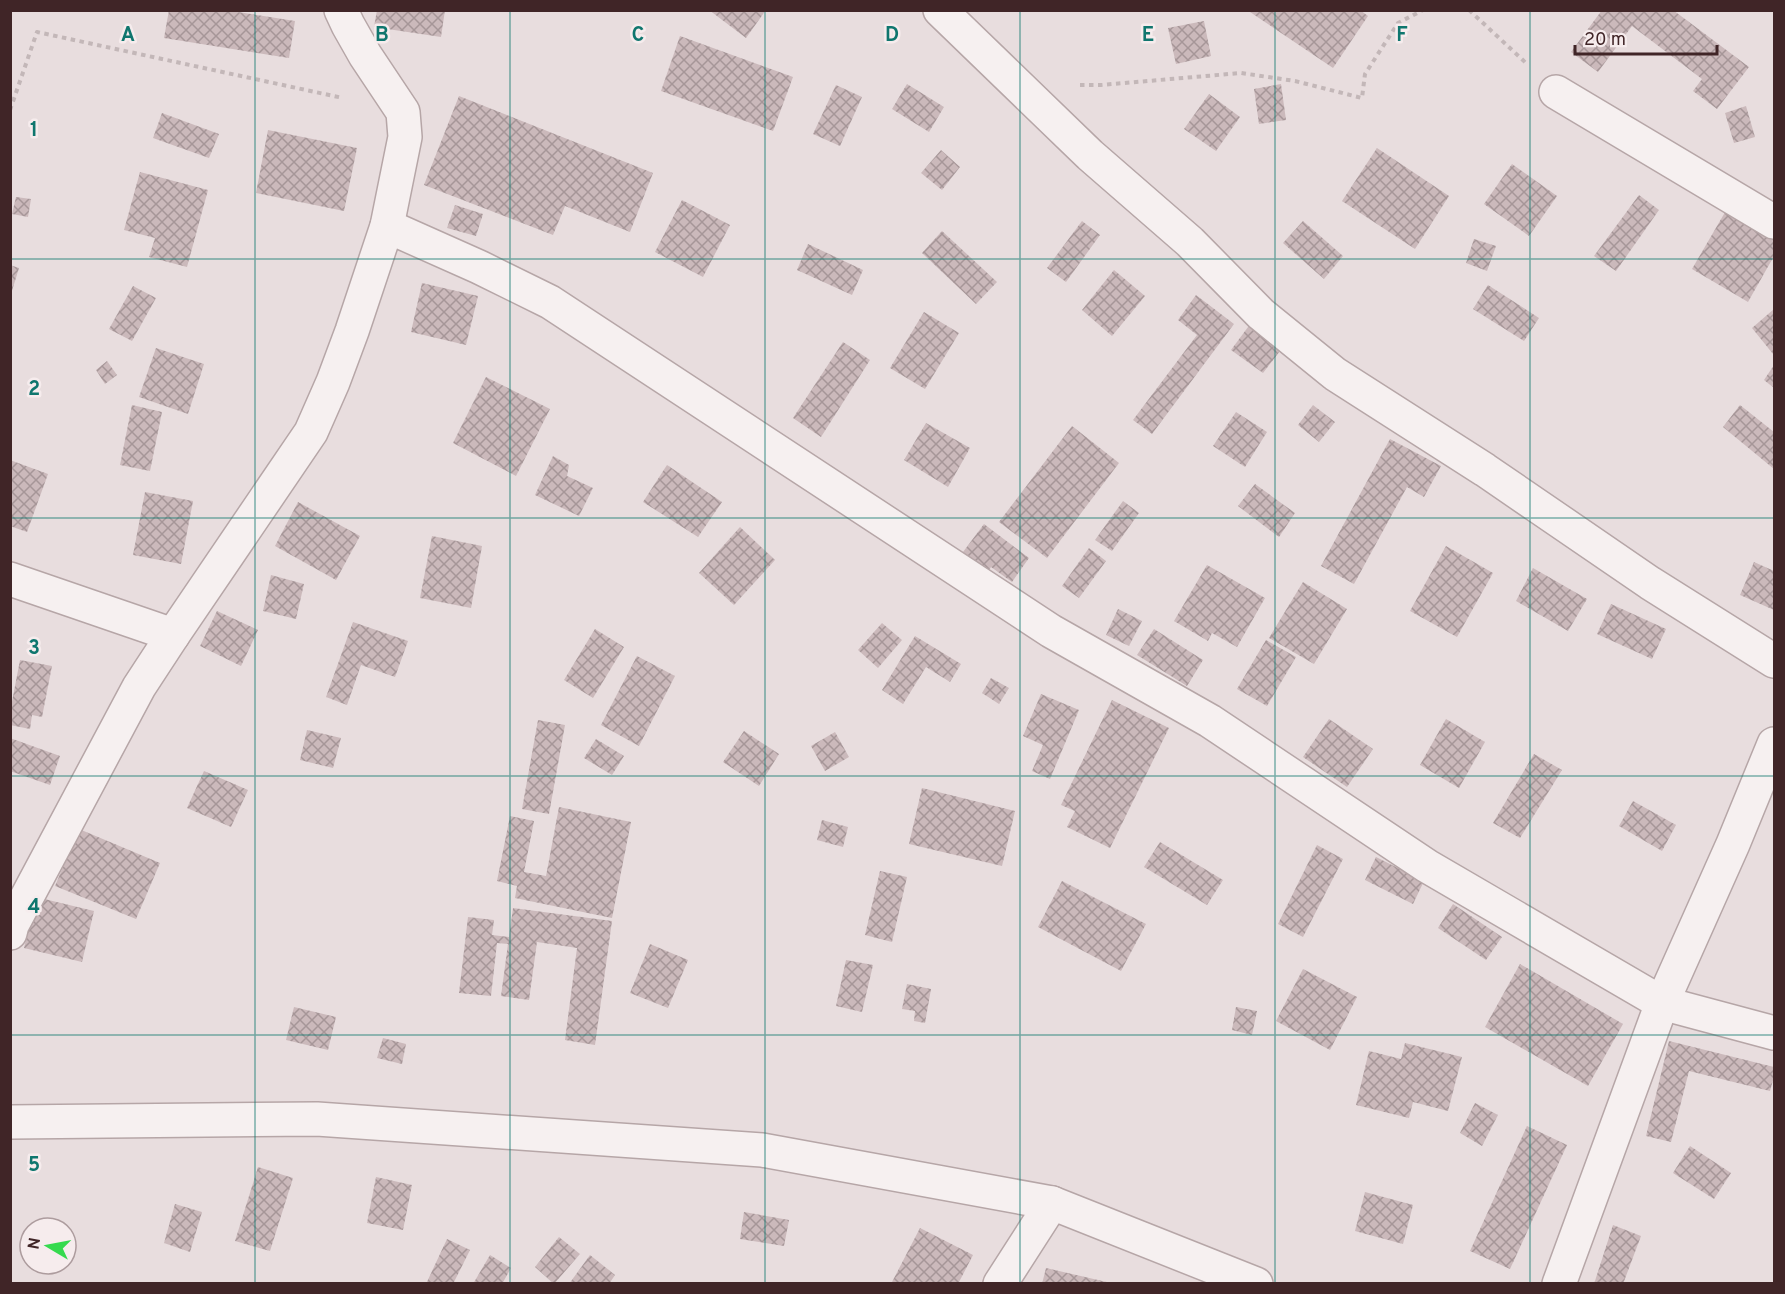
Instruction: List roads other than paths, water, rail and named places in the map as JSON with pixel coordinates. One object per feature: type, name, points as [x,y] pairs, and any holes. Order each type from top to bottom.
[{"type":"street","points":[[10,933],[12,924],[140,687],[311,432],[337,372],[387,226],[405,137],[404,112],[365,56],[341,10]]},
{"type":"street","points":[[940,10],[1090,155],[1190,242],[1261,314],[1335,374],[1485,470],[1650,584],[1774,661]]},
{"type":"street","points":[[1556,92],[1774,222]]},
{"type":"street","points":[[387,226],[550,302],[1051,631],[1210,721],[1427,866],[1662,1003],[1774,1032]]},
{"type":"street","points":[[10,579],[173,635]]},
{"type":"street","points":[[1559,1284],[1662,1003],[1733,844],[1774,744]]},
{"type":"street","points":[[10,1122],[317,1119],[762,1150],[1052,1203],[1256,1284]]},
{"type":"street","points":[[1000,1284],[1052,1203]]}]
